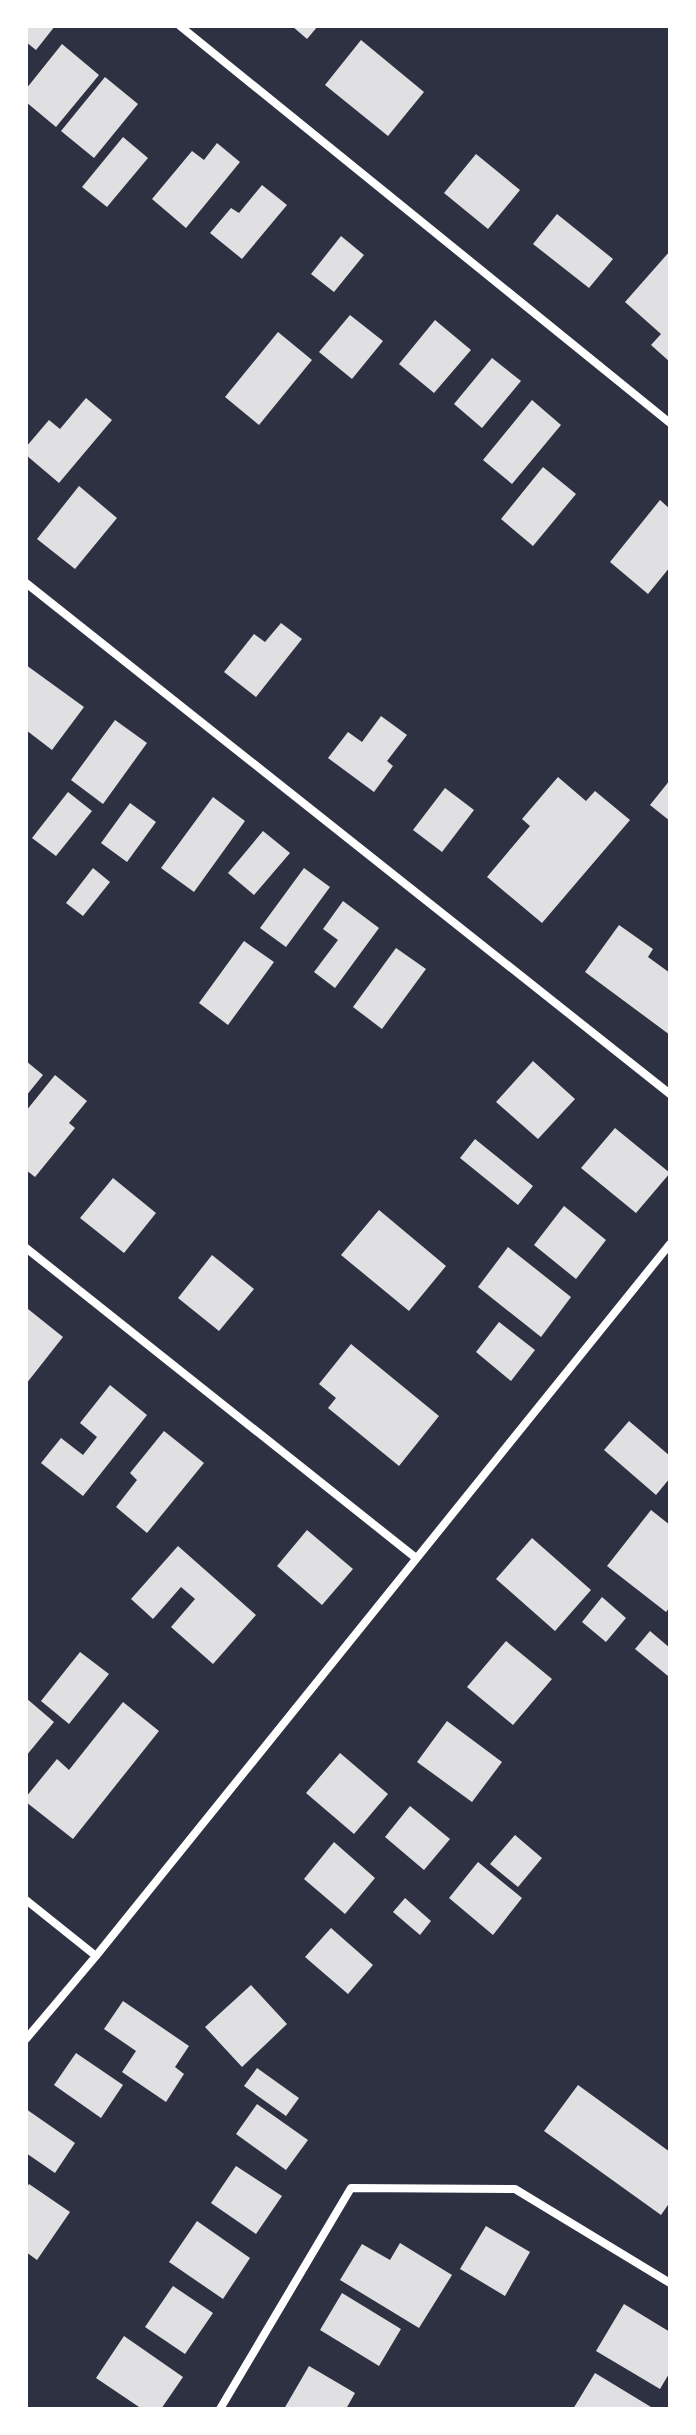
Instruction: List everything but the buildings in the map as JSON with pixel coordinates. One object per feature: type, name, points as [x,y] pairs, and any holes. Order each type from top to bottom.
[{"type":"street","points":[[180,26],[670,423]]},
{"type":"street","points":[[26,583],[670,1094]]},
{"type":"street","points":[[26,2039],[670,1244]]},
{"type":"street","points":[[26,1248],[416,1558]]},
{"type":"street","points":[[26,1900],[96,1956]]},
{"type":"street","points":[[220,2409],[351,2188],[515,2189],[670,2283]]}]
